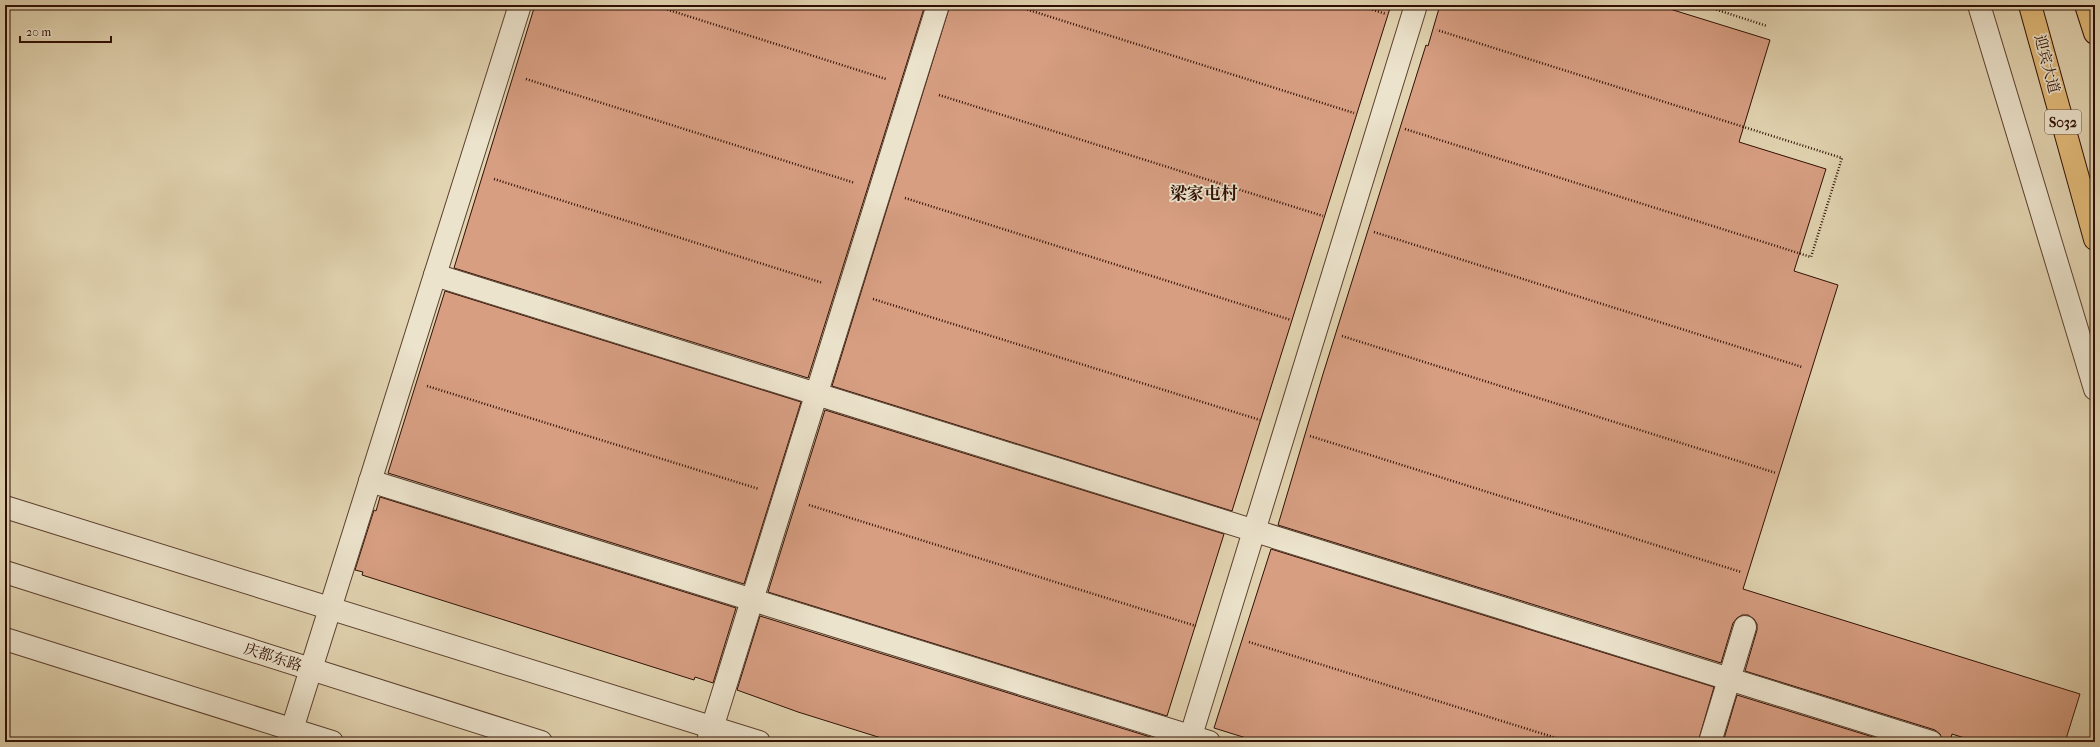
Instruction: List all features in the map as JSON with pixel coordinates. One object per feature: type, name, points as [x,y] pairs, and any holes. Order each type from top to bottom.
[{"type":"main road","name":"迎宾大道","points":[[2030,5],[2095,239]]},
{"type":"main road","points":[[2086,5],[2095,33]]},
{"type":"street","points":[[290,736],[520,5]]},
{"type":"street","points":[[710,735],[938,5]]},
{"type":"street","points":[[1979,5],[2095,389]]},
{"type":"street","points":[[370,481],[1196,740],[1222,634],[1414,13]]},
{"type":"street","points":[[435,275],[1932,742]]},
{"type":"street","points":[[5,507],[330,608],[710,735],[759,742]]},
{"type":"street","name":"庆都东路","points":[[5,572],[541,742]]},
{"type":"street","points":[[1710,742],[1745,627]]},
{"type":"street","points":[[5,639],[290,736],[332,742]]},
{"type":"path","points":[[653,5],[1802,367]]},
{"type":"path","points":[[1013,5],[1811,257],[1842,158],[1414,13],[1358,5]]},
{"type":"path","points":[[1702,5],[1767,26]]},
{"type":"path","points":[[499,71],[1776,473]]},
{"type":"path","points":[[468,171],[1741,572]]},
{"type":"path","points":[[403,379],[1569,742]]},
{"type":"building","points":[[535,5],[925,5],[808,378],[454,268]]},
{"type":"building","points":[[950,5],[1391,5],[1232,511],[832,386]]},
{"type":"building","points":[[1440,5],[1657,5],[1770,40],[1739,142],[1826,169],[1794,271],[1838,285],[1743,589],[2080,694],[2065,742],[1977,742],[1952,734],[1950,742],[1943,742],[1940,734],[1935,730],[1745,671],[1757,630],[1757,624],[1754,619],[1748,615],[1742,615],[1733,623],[1721,663],[1278,525],[1323,374],[1426,45],[1428,46]]},
{"type":"building","points":[[445,291],[801,402],[744,584],[388,473]]},
{"type":"building","points":[[825,410],[1224,534],[1167,716],[768,592]]},
{"type":"building","points":[[380,497],[736,608],[713,683],[695,677],[694,680],[362,575],[363,572],[355,570],[374,510],[376,511]]},
{"type":"building","points":[[1271,549],[1714,687],[1698,742],[1259,742],[1214,728]]},
{"type":"building","points":[[760,616],[1160,740],[1159,742],[894,742],[798,712],[737,690]]},
{"type":"building","points":[[1737,695],[1889,742],[1723,742]]},
{"type":"district","name":"梁家屯村","points":[[1204,193]]}]
